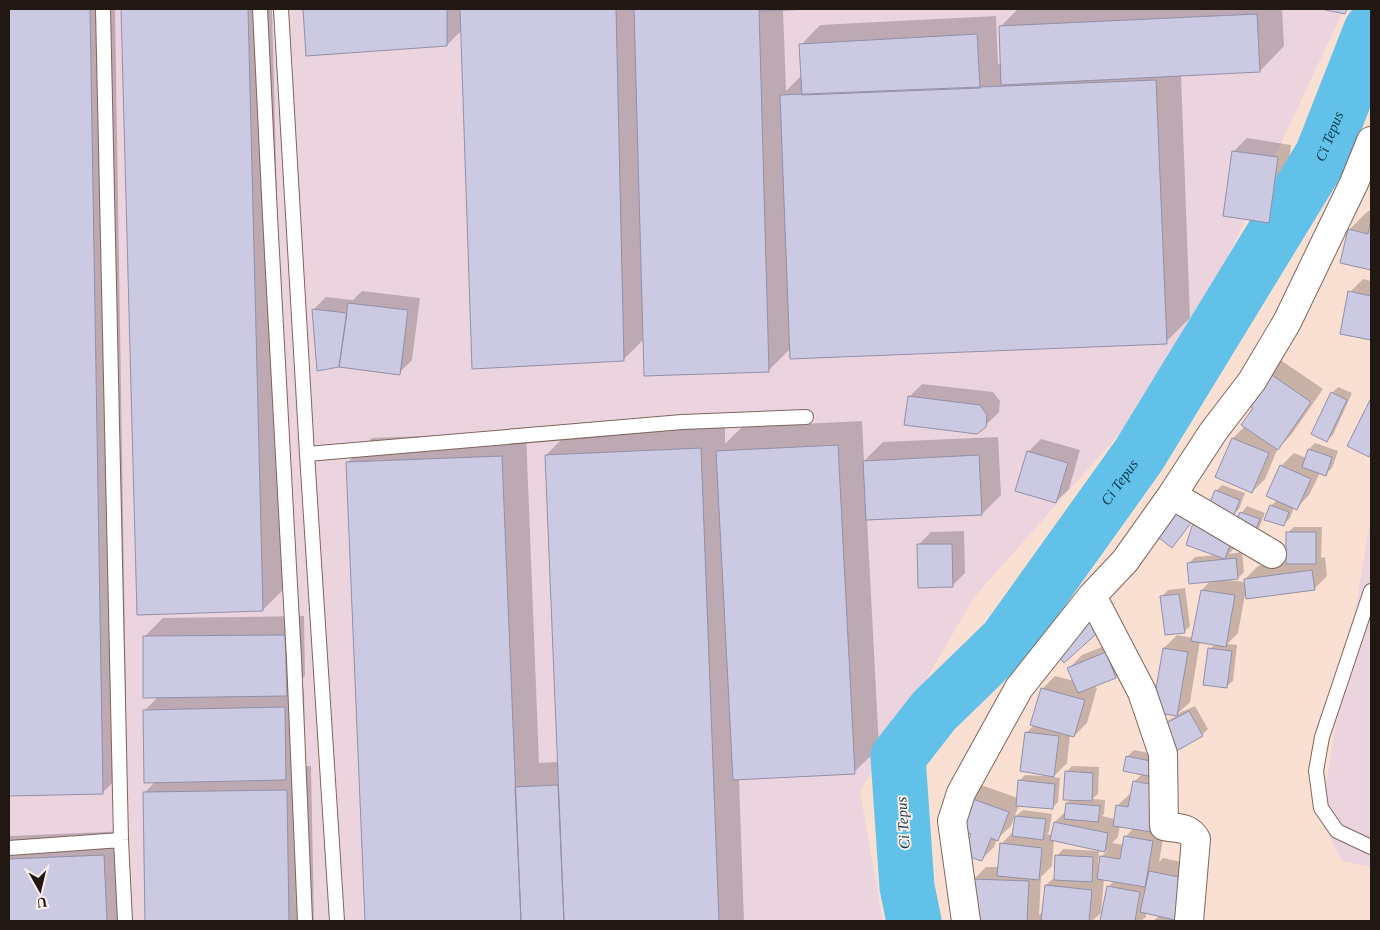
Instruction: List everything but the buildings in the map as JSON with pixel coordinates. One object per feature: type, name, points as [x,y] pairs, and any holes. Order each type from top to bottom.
[{"type":"street","points":[[966,921],[952,821],[961,793],[1019,688],[1092,596],[1124,561],[1172,495],[1213,432],[1252,381],[1287,322],[1354,183],[1371,141]]},
{"type":"street","points":[[1172,495],[1272,554]]},
{"type":"street","points":[[1092,596],[1142,692],[1163,754],[1164,826],[1184,829],[1192,833],[1196,839],[1189,921]]},
{"type":"lane","points":[[103,9],[120,840],[125,921]]},
{"type":"lane","points":[[260,9],[305,921]]},
{"type":"lane","points":[[281,9],[337,921]]},
{"type":"lane","points":[[307,454],[682,422],[806,417]]},
{"type":"lane","points":[[1371,591],[1322,737],[1316,771],[1321,808],[1337,831],[1371,847]]},
{"type":"lane","points":[[9,848],[120,840]]},
{"type":"shaded area","points":[[9,9],[1344,9],[1200,316],[1121,432],[975,596],[860,792],[883,921],[9,921]]},
{"type":"shaded area","points":[[1371,517],[1371,867],[1342,861],[1320,819]]},
{"type":"waterway","name":"Ci Tepus","points":[[914,921],[907,887],[898,757],[934,711],[1006,641],[1139,455],[1322,155],[1371,30]]}]
